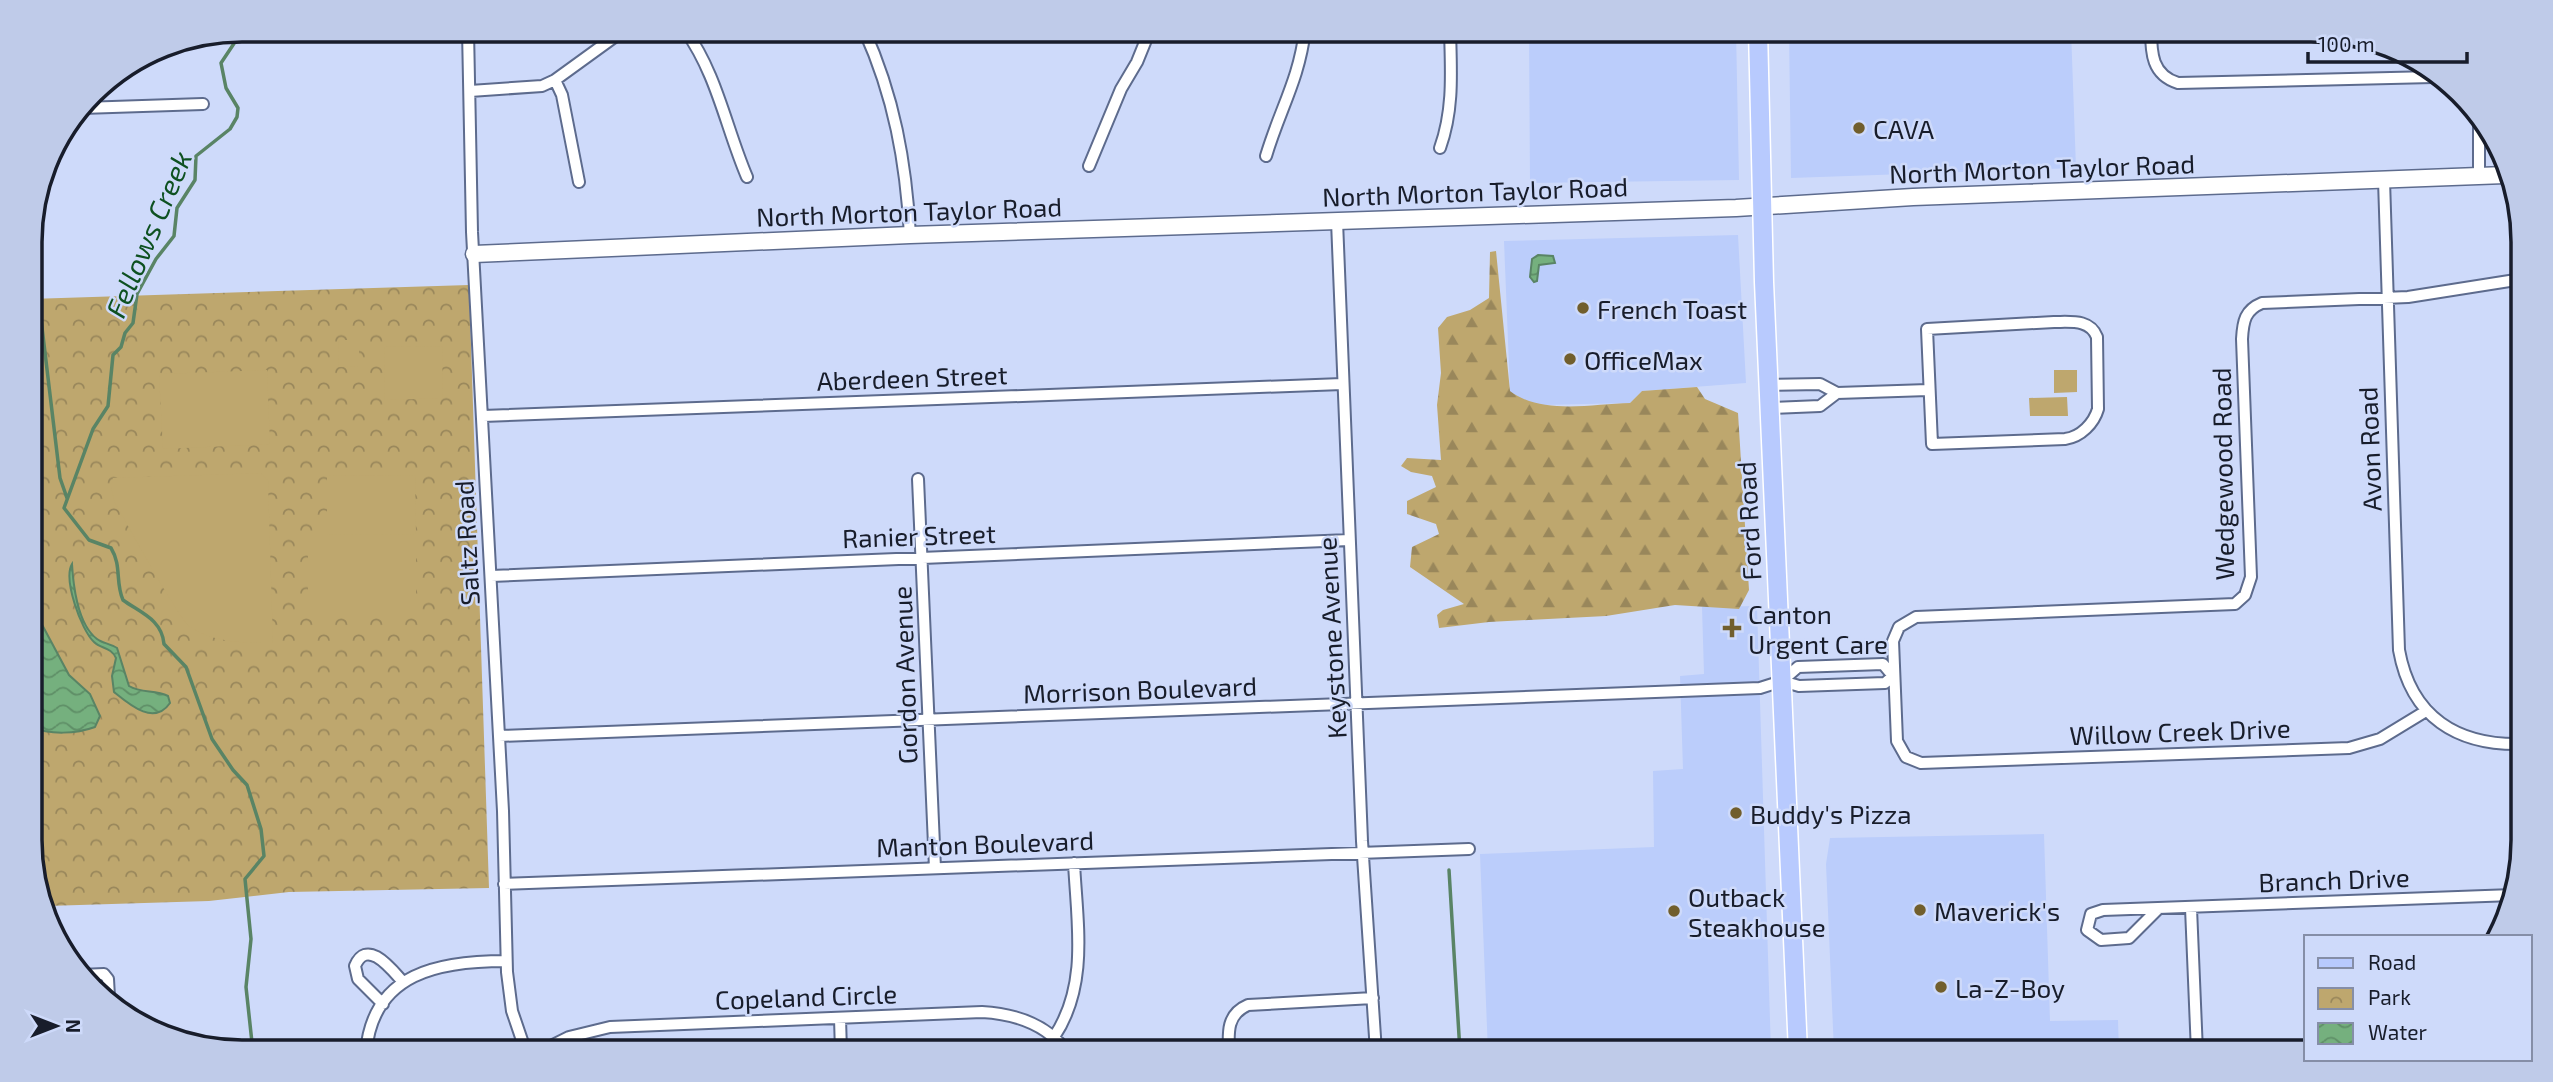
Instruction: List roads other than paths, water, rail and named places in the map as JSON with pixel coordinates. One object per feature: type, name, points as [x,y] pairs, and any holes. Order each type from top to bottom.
[{"type":"main road","name":"Ford Road","points":[[1758,42],[1761,206],[1797,1040]]},
{"type":"street","name":"Saltz Road","points":[[468,42],[474,254],[499,736],[506,961],[512,1011],[522,1040]]},
{"type":"street","points":[[470,91],[524,89],[555,80],[607,42]]},
{"type":"street","points":[[691,42],[714,84],[732,142],[747,177]]},
{"type":"street","points":[[868,42],[892,104],[907,183],[910,235]]},
{"type":"street","points":[[1088,166],[1121,89],[1145,42]]},
{"type":"street","points":[[1266,156],[1275,126],[1294,87],[1303,42]]},
{"type":"street","points":[[1440,148],[1448,125],[1451,102],[1450,42]]},
{"type":"street","points":[[2152,42],[2154,64],[2161,74],[2178,83],[2424,77]]},
{"type":"street","points":[[555,80],[562,94],[579,182]]},
{"type":"street","points":[[94,108],[203,104]]},
{"type":"street","points":[[2479,134],[2479,176]]},
{"type":"street","name":"North Morton Taylor Road","points":[[474,254],[2499,175]]},
{"type":"street","name":"Avon Road","points":[[2384,180],[2399,650],[2407,682],[2426,711]]},
{"type":"street","name":"Keystone Avenue","points":[[1337,221],[1363,852],[1375,1040]]},
{"type":"street","name":"Wedgewood Road","points":[[1894,676],[1896,632],[1904,622],[1916,617],[2227,606],[2241,599],[2248,590],[2251,578],[2242,339],[2245,317],[2252,307],[2262,303],[2387,298],[2511,281]]},
{"type":"street","points":[[2078,323],[2092,327],[2096,333],[2096,418],[2080,435],[2071,439],[1932,444],[1928,390],[1927,329],[2078,323]]},
{"type":"street","name":"Aberdeen Street","points":[[483,416],[1342,384]]},
{"type":"street","points":[[1769,385],[1820,384],[1837,393],[1928,390]]},
{"type":"street","points":[[1769,408],[1820,406],[1837,393]]},
{"type":"street","name":"Gordon Avenue","points":[[918,480],[935,868]]},
{"type":"street","name":"Ranier Street","points":[[491,576],[1349,540]]},
{"type":"street","points":[[1884,664],[1894,676],[1885,684],[1799,686],[1782,681],[1798,667],[1812,666],[1884,664]]},
{"type":"street","name":"Willow Creek Drive","points":[[1894,676],[1898,745],[1906,757],[1921,763],[2349,748],[2380,739],[2426,711]]},
{"type":"street","name":"Morrison Boulevard","points":[[499,736],[1760,688],[1782,681]]},
{"type":"street","points":[[2426,711],[2446,727],[2466,737],[2493,744],[2511,744]]},
{"type":"street","name":"Manton Boulevard","points":[[504,884],[1469,849]]},
{"type":"street","points":[[1054,1037],[1070,1010],[1078,980],[1074,863]]},
{"type":"street","name":"Branch Drive","points":[[2158,909],[2137,934],[2124,939],[2097,940],[2087,929],[2087,919],[2096,912],[2158,909],[2503,895]]},
{"type":"street","points":[[2191,908],[2196,1040]]},
{"type":"street","points":[[383,1004],[358,978],[355,966],[359,959],[368,954],[377,956],[404,982]]},
{"type":"street","points":[[369,1040],[373,1023],[383,1004],[404,982],[420,972],[451,962],[506,961]]},
{"type":"street","points":[[94,974],[104,974],[108,979],[109,990]]},
{"type":"street","points":[[1228,1040],[1232,1019],[1248,1004],[1373,998]]},
{"type":"street","name":"Copeland Circle","points":[[563,1040],[610,1027],[998,1013],[1030,1021],[1057,1040]]},
{"type":"street","points":[[840,1018],[841,1040]]},
{"type":"water","points":[[1538,255],[1553,256],[1555,263],[1539,265],[1537,281],[1534,282],[1530,277],[1532,259]]},
{"type":"water","points":[[72,564],[77,603],[90,632],[99,640],[117,648],[129,686],[168,696],[170,703],[164,710],[157,713],[142,711],[114,692],[112,676],[116,658],[94,642],[84,627],[72,592]]},
{"type":"water","points":[[42,625],[69,675],[90,694],[100,716],[95,727],[63,733],[42,730]]},
{"type":"waterway","name":"Fellows Creek","points":[[235,42],[221,63],[226,88],[238,108],[237,117],[230,129],[196,156],[195,180],[177,208],[174,236],[156,259],[137,294],[133,323],[125,333],[121,347],[113,355],[108,406],[93,429],[64,508],[89,540],[111,548],[123,600],[154,622],[164,644],[186,667],[212,739],[247,785],[261,829],[264,856],[245,879],[251,939],[246,987],[252,1040]]},
{"type":"waterway","points":[[42,327],[60,478],[67,498]]},
{"type":"waterway","points":[[1449,870],[1459,1040]]},
{"type":"place","name":"CAVA","points":[[1859,128]]},
{"type":"place","name":"French Toast","points":[[1583,308]]},
{"type":"place","name":"OfficeMax","points":[[1570,359]]},
{"type":"place","name":"Canton Urgent Care","points":[[1732,628]]},
{"type":"place","name":"Buddy's Pizza","points":[[1736,813]]},
{"type":"place","name":"Maverick's","points":[[1920,910]]},
{"type":"place","name":"Outback Steakhouse","points":[[1674,911]]},
{"type":"place","name":"La-Z-Boy","points":[[1941,987]]}]
